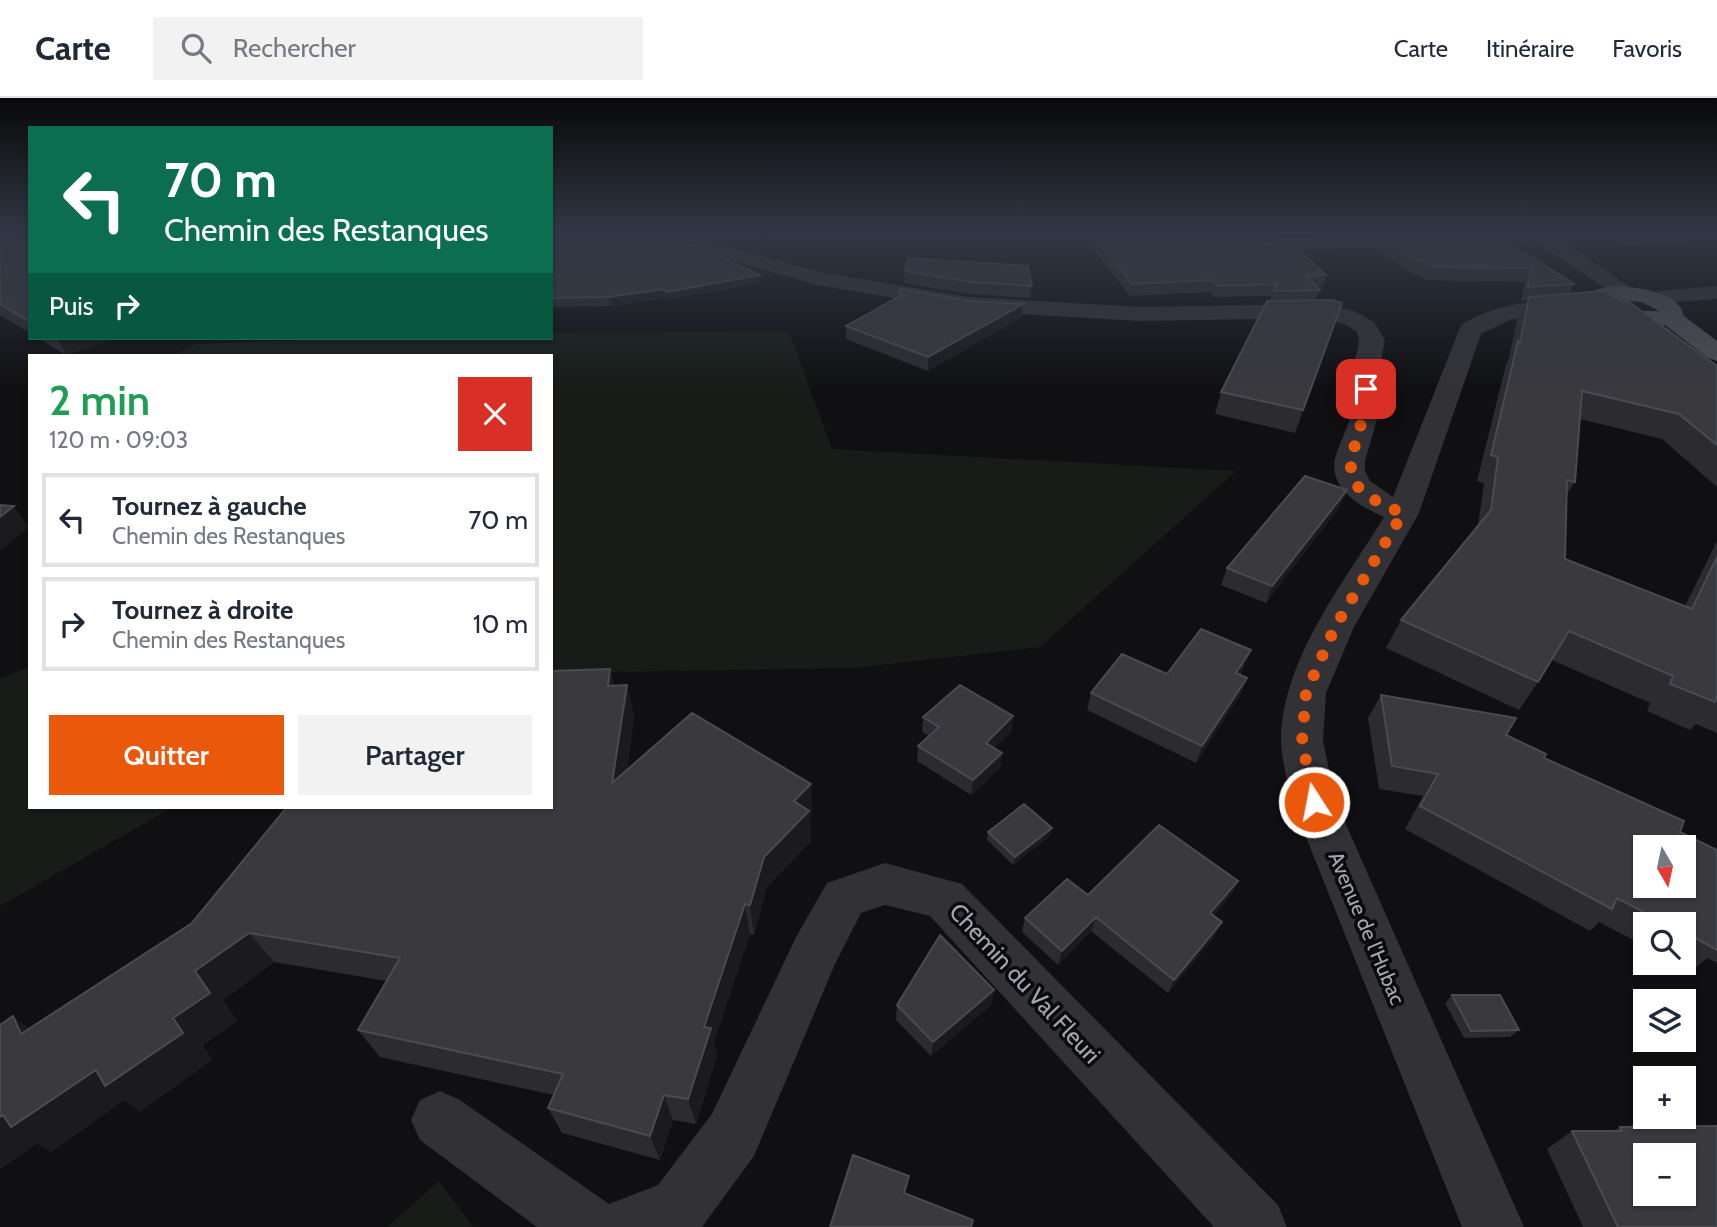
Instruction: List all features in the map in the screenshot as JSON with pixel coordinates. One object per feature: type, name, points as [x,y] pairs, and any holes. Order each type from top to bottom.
[{"type":"main road","points":[[1623,301],[1656,320],[1672,314],[1717,353]]},
{"type":"main road","points":[[1623,301],[1717,371]]},
{"type":"street","points":[[857,285],[969,304],[1140,314],[1324,311],[1348,317],[1366,327],[1372,339],[1366,369],[1366,409],[1349,465],[1352,479],[1379,504],[1403,513]]},
{"type":"street","points":[[1600,285],[1623,301]]},
{"type":"street","points":[[1672,314],[1715,292]]},
{"type":"street","name":"Avenue de l'Hubac","points":[[1493,1227],[1314,802],[1302,741],[1306,693],[1335,627],[1403,513],[1470,330],[1486,317],[1512,312],[1715,292]]},
{"type":"street","name":"Chemin du Val Fleuri","points":[[627,1227],[678,1208],[733,1135],[814,953],[844,898],[885,884],[945,899],[1256,1227]]},
{"type":"street","points":[[440,1121],[589,1227]]},
{"type":"shaded area","points":[[789,332],[832,449],[1236,471],[1040,647],[853,668],[553,673],[553,354],[176,354],[197,344],[302,340],[553,340],[553,333]]},
{"type":"shaded area","points":[[28,667],[28,809],[170,809],[0,906],[0,679]]},
{"type":"shaded area","points":[[439,1181],[473,1227],[387,1227]]},
{"type":"building","points":[[0,285],[28,285],[28,321],[0,304]]},
{"type":"building","points":[[553,285],[706,285],[666,292],[665,289],[608,297],[553,298]]},
{"type":"building","points":[[1277,285],[1315,285],[1320,290],[1274,291]]},
{"type":"building","points":[[1528,285],[1563,285],[1528,287]]},
{"type":"building","points":[[900,289],[970,301],[1023,304],[928,357],[846,326],[902,295],[899,294]]},
{"type":"building","points":[[1604,291],[1622,302],[1629,302],[1717,366],[1717,445],[1679,414],[1582,391],[1575,482],[1567,480],[1565,559],[1692,609],[1717,557],[1715,702],[1670,684],[1673,676],[1569,631],[1538,682],[1401,620],[1491,510],[1498,457],[1491,455],[1529,297]]},
{"type":"building","points":[[1331,300],[1342,303],[1303,410],[1221,392],[1267,301]]},
{"type":"building","points":[[1305,476],[1347,490],[1272,586],[1227,568]]},
{"type":"building","points":[[0,505],[14,506],[0,517]]},
{"type":"building","points":[[1201,629],[1251,650],[1236,673],[1247,678],[1202,746],[1091,693],[1122,654],[1167,674]]},
{"type":"building","points":[[610,669],[608,686],[627,685],[612,783],[692,713],[811,784],[794,801],[809,811],[764,857],[750,905],[745,904],[704,1027],[711,1028],[688,1099],[664,1095],[650,1136],[548,1108],[563,1074],[358,1030],[400,958],[249,933],[195,971],[210,993],[173,1018],[183,1033],[105,1086],[96,1070],[11,1127],[3,1115],[0,1117],[0,1025],[13,1016],[21,1034],[192,923],[285,809],[553,809],[553,671]]},
{"type":"building","points":[[960,685],[1013,716],[986,743],[1002,753],[973,780],[918,746],[939,727],[923,717]]},
{"type":"building","points":[[1381,695],[1516,718],[1506,735],[1546,754],[1544,758],[1684,821],[1680,832],[1686,835],[1633,835],[1633,898],[1696,898],[1696,840],[1717,850],[1717,950],[1696,939],[1696,912],[1644,912],[1617,898],[1612,909],[1420,806],[1438,774],[1392,766]]},
{"type":"building","points":[[1024,804],[1052,828],[1015,857],[988,832]]},
{"type":"building","points":[[1159,825],[1238,881],[1210,913],[1222,922],[1174,980],[1096,917],[1062,951],[1025,918],[1067,879],[1088,895]]},
{"type":"building","points":[[940,935],[994,990],[933,1042],[897,1005]]},
{"type":"building","points":[[1452,995],[1500,995],[1519,1030],[1471,1031]]},
{"type":"building","points":[[1696,1126],[1717,1126],[1717,1227],[1618,1227],[1572,1131],[1622,1131],[1620,1127],[1696,1129]]},
{"type":"building","points":[[853,1155],[909,1176],[904,1193],[973,1220],[971,1227],[830,1227]]},
{"type":"route","points":[[1314,802],[1302,741],[1306,693],[1335,627],[1403,513],[1379,504],[1352,479],[1349,465],[1366,409],[1366,389]]}]
